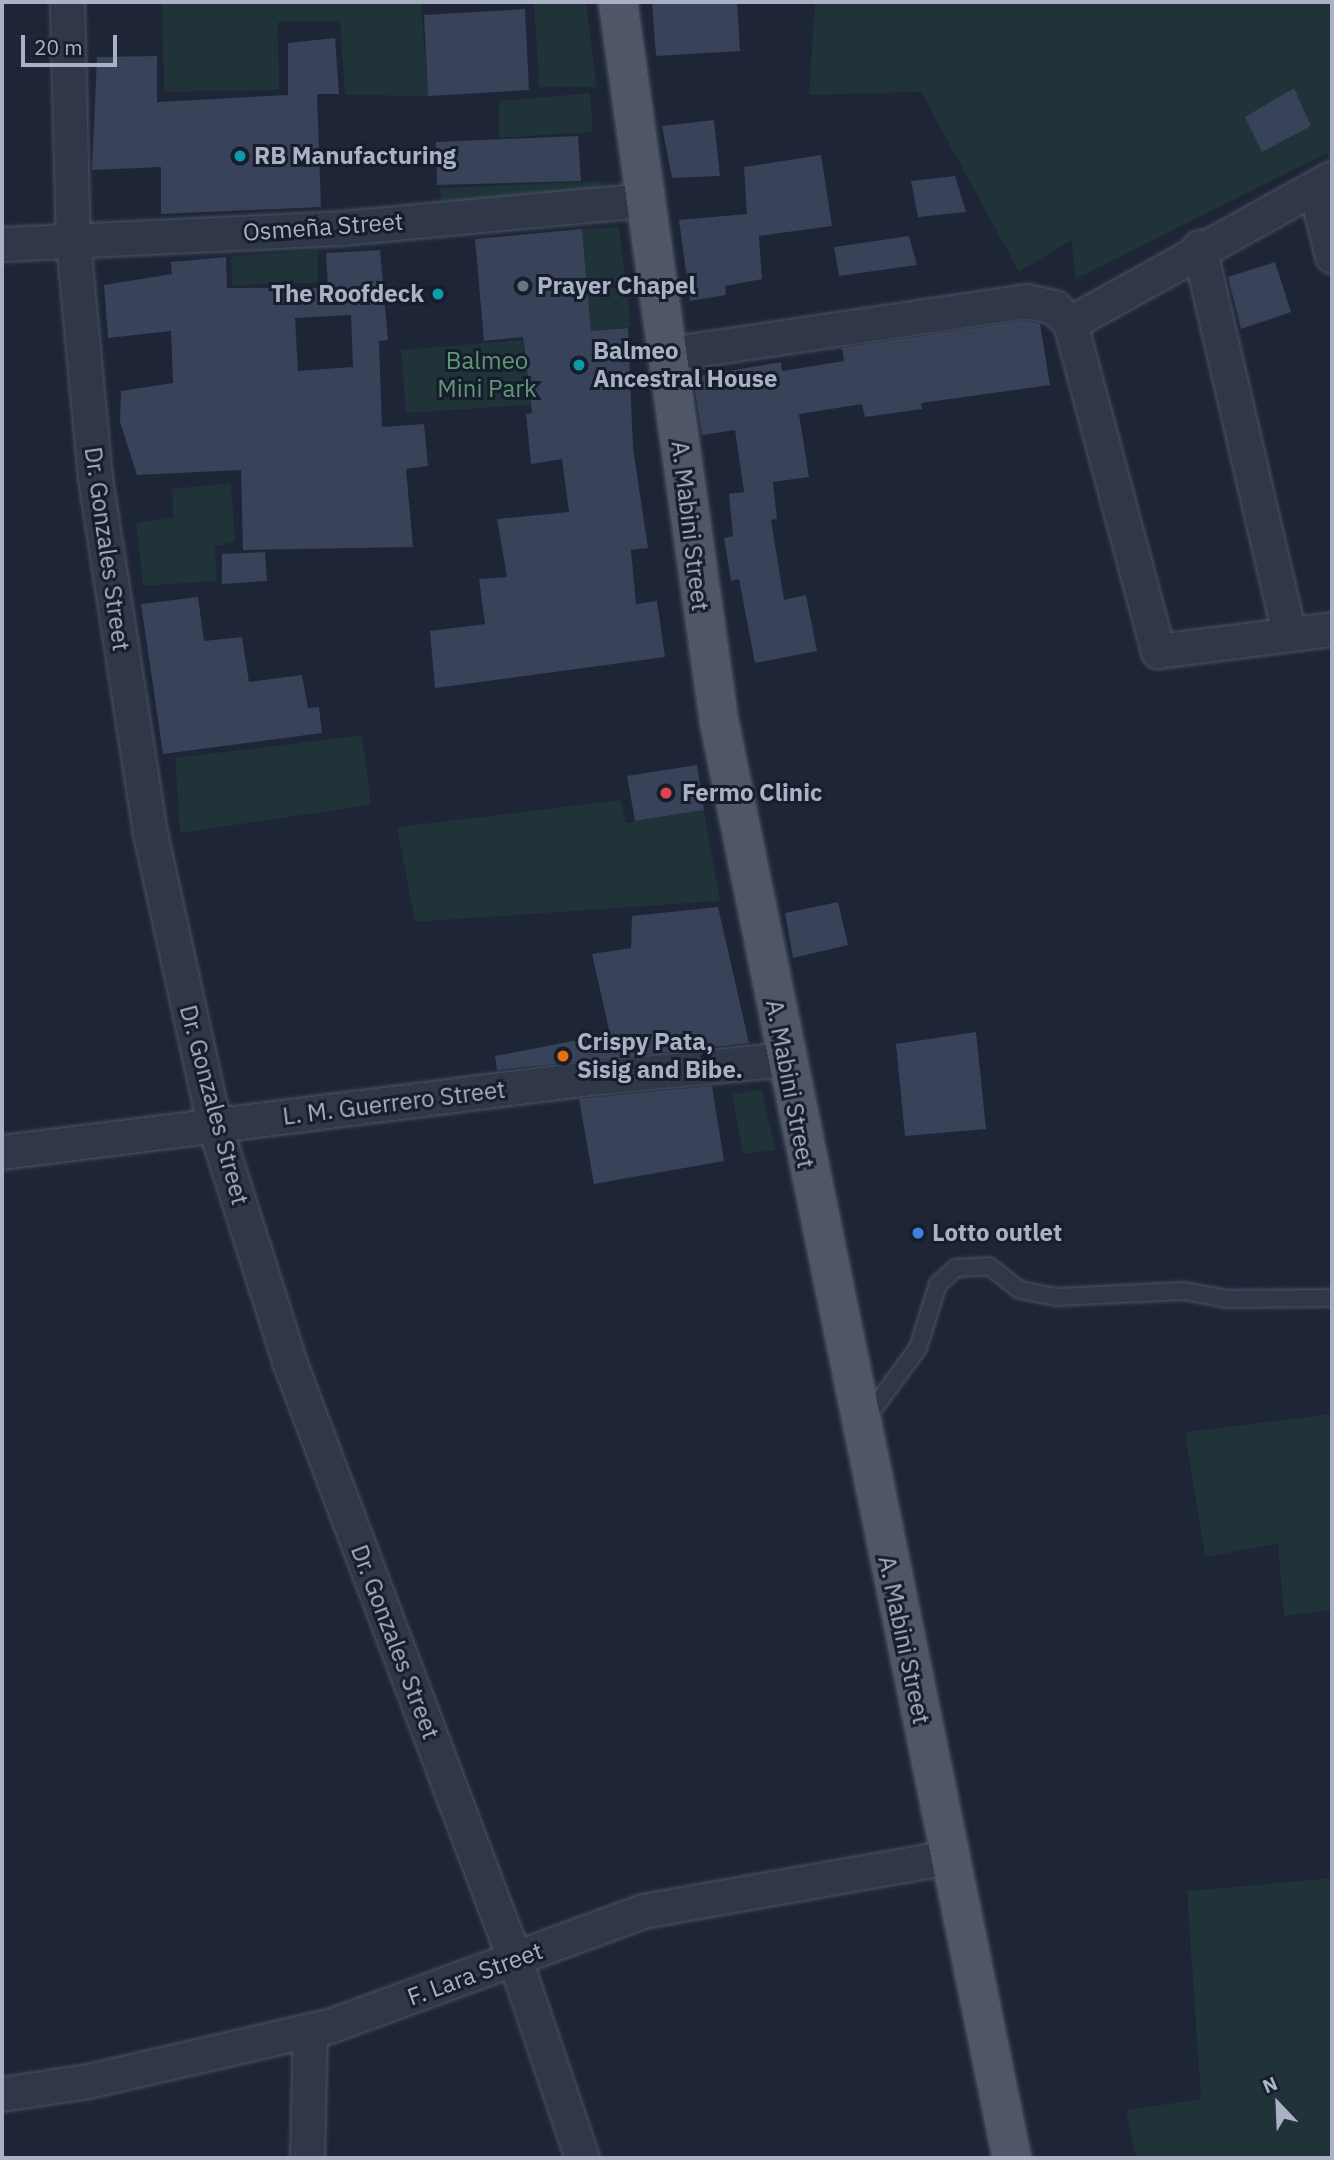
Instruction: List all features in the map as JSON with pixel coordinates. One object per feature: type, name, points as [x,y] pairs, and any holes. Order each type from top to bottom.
[{"type":"main road","name":"A. Mabini Street","points":[[618,2],[643,200],[668,354],[698,596],[787,1059],[1012,2158]]},
{"type":"street","name":"Dr. Gonzales Street","points":[[66,2],[73,241],[95,478],[150,833],[214,1124],[289,1361],[515,1960],[582,2158]]},
{"type":"street","points":[[1070,324],[1199,247],[1323,183],[1332,256]]},
{"type":"street","name":"Osmeña Street","points":[[2,244],[342,228],[643,200]]},
{"type":"street","points":[[1199,247],[1289,634]]},
{"type":"street","points":[[668,354],[1026,301],[1054,307],[1070,324],[1158,651],[1332,629]]},
{"type":"street","name":"L. M. Guerrero Street","points":[[2,1152],[214,1124],[787,1059]]},
{"type":"street","name":"F. Lara Street","points":[[2,2094],[88,2081],[310,2030],[515,1960],[643,1911],[949,1857]]},
{"type":"street","points":[[307,2158],[310,2030]]},
{"type":"lane","points":[[861,1426],[918,1348],[937,1284],[956,1268],[989,1266],[1020,1290],[1057,1297],[1184,1291],[1228,1299],[1332,1298]]},
{"type":"green space","points":[[162,2],[421,2],[428,96],[345,95],[340,21],[278,22],[279,90],[164,92]]},
{"type":"green space","points":[[586,2],[597,87],[539,87],[534,4]]},
{"type":"green space","points":[[815,2],[1332,2],[1332,173],[1327,153],[1076,279],[1071,240],[1019,272],[921,92],[809,95]]},
{"type":"green space","points":[[590,93],[593,132],[499,138],[499,101]]},
{"type":"green space","points":[[601,181],[603,200],[441,205],[440,188]]},
{"type":"green space","points":[[619,227],[631,327],[591,331],[582,229]]},
{"type":"green space","points":[[318,250],[318,283],[232,285],[231,256]]},
{"type":"green space","name":"Balmeo Mini Park","points":[[522,340],[531,405],[406,413],[401,350]]},
{"type":"green space","points":[[231,483],[235,542],[215,546],[217,581],[143,586],[136,523],[173,518],[172,489]]},
{"type":"green space","points":[[362,735],[371,805],[180,833],[175,758]]},
{"type":"green space","points":[[621,800],[626,823],[704,810],[720,901],[415,922],[397,827]]},
{"type":"green space","points":[[761,1089],[776,1150],[743,1154],[732,1094]]},
{"type":"green space","points":[[1332,1414],[1332,1610],[1284,1616],[1278,1544],[1205,1557],[1185,1432]]},
{"type":"green space","points":[[1332,1878],[1332,2158],[1136,2158],[1126,2110],[1201,2099],[1187,1891]]},
{"type":"building","points":[[652,2],[737,2],[740,51],[656,56]]},
{"type":"building","points":[[525,9],[529,90],[428,96],[424,15]]},
{"type":"building","points":[[335,38],[339,94],[317,94],[321,207],[161,214],[161,167],[92,170],[97,57],[157,56],[157,102],[288,95],[288,43]]},
{"type":"building","points":[[1294,88],[1311,126],[1262,152],[1245,117]]},
{"type":"building","points":[[714,120],[720,176],[672,178],[662,126]]},
{"type":"building","points":[[578,136],[581,181],[437,185],[436,142]]},
{"type":"building","points":[[821,155],[832,226],[759,236],[762,279],[725,286],[726,295],[690,301],[679,220],[747,214],[744,167]]},
{"type":"building","points":[[955,176],[966,212],[918,217],[911,181]]},
{"type":"building","points":[[582,229],[591,331],[628,328],[633,448],[648,548],[631,550],[636,604],[657,601],[665,657],[435,688],[430,631],[485,624],[479,579],[507,577],[497,519],[569,512],[562,459],[531,464],[526,414],[532,413],[523,337],[484,341],[475,239]]},
{"type":"building","points":[[909,236],[917,265],[839,276],[834,247]]},
{"type":"building","points":[[380,250],[388,340],[379,341],[382,427],[424,424],[428,466],[406,469],[413,547],[243,550],[241,470],[137,475],[120,422],[121,391],[173,383],[171,331],[108,338],[104,285],[172,274],[171,262],[226,257],[227,288],[328,288],[326,253]],"holes":[[[351,315],[353,367],[298,371],[295,318]]]},
{"type":"building","points":[[1275,262],[1291,312],[1241,329],[1228,277]]},
{"type":"building","points":[[1025,321],[1040,324],[1050,385],[921,403],[922,409],[865,417],[862,404],[799,414],[809,477],[773,482],[777,519],[771,520],[784,600],[806,595],[817,651],[755,663],[739,579],[731,581],[724,538],[733,536],[729,494],[744,492],[735,430],[702,435],[693,377],[781,362],[782,371],[844,361],[842,348]]},
{"type":"building","points":[[265,552],[267,581],[222,584],[222,554]]},
{"type":"building","points":[[198,597],[204,641],[242,637],[249,682],[302,675],[308,708],[319,707],[322,733],[163,754],[141,604]]},
{"type":"building","name":"Fermo Clinic","points":[[697,765],[704,810],[635,821],[627,776]]},
{"type":"building","points":[[838,902],[848,945],[793,958],[785,913]]},
{"type":"building","points":[[718,907],[749,1043],[497,1070],[495,1056],[610,1034],[592,954],[631,948],[632,916]]},
{"type":"building","points":[[976,1032],[986,1129],[905,1136],[896,1044]]},
{"type":"building","points":[[712,1086],[724,1161],[594,1184],[579,1099]]},
{"type":"place","name":"RB Manufacturing","points":[[240,156]]},
{"type":"place","name":"Prayer Chapel","points":[[523,286]]},
{"type":"place","name":"The Roofdeck","points":[[438,294]]},
{"type":"place","name":"Balmeo Ancestral House","points":[[579,365]]},
{"type":"place","name":"Fermo Clinic","points":[[666,793]]},
{"type":"place","name":"Crispy Pata, Sisig and Bibe.","points":[[563,1056]]},
{"type":"place","name":"Lotto outlet","points":[[918,1233]]}]
